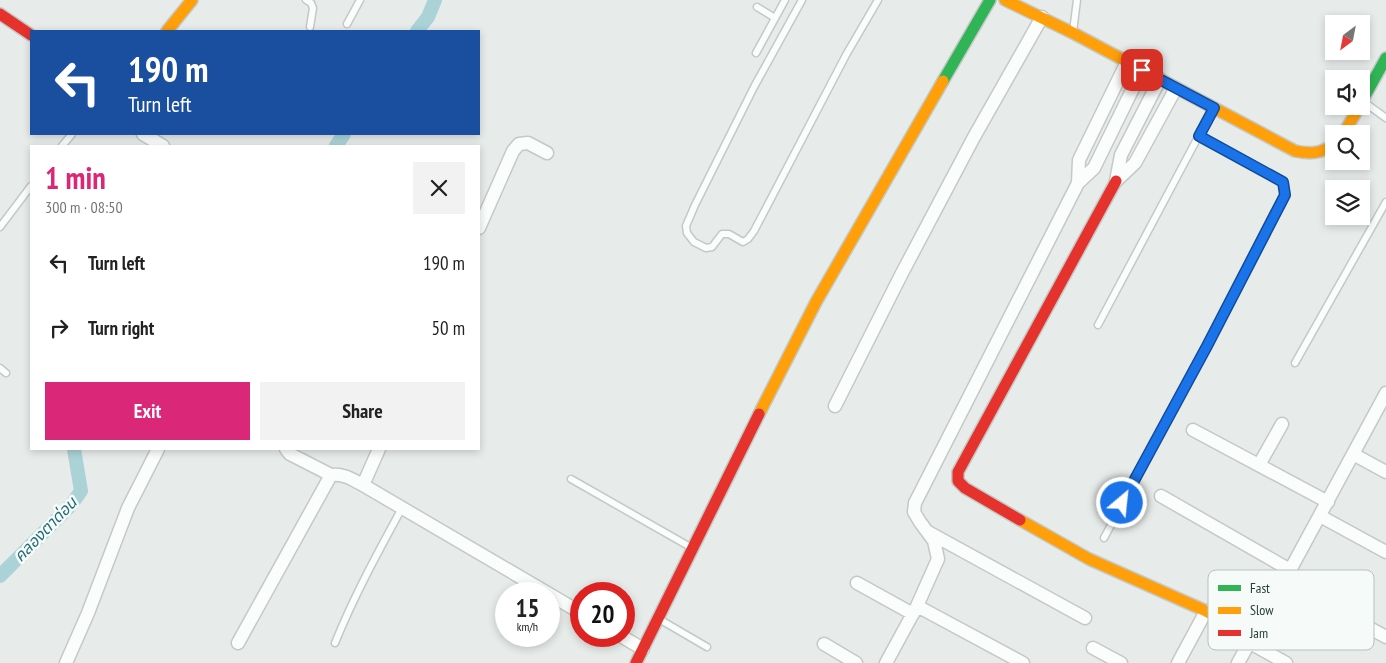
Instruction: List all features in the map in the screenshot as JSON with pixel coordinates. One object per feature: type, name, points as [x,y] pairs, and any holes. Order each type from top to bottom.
[{"type":"street","points":[[168,30],[192,0]]},
{"type":"street","points":[[636,663],[736,459],[816,302],[990,0]]},
{"type":"street","points":[[1004,0],[1073,33],[1295,151],[1308,154],[1325,149]]},
{"type":"street","points":[[1,15],[30,34]]},
{"type":"street","points":[[835,406],[965,154],[1042,17]]},
{"type":"street","points":[[1370,87],[1386,58]]},
{"type":"street","points":[[1078,183],[1079,160],[1127,62]]},
{"type":"street","points":[[886,663],[915,610],[938,559],[934,541],[914,512],[915,503],[1078,183],[1094,168],[1142,70]]},
{"type":"street","points":[[1160,79],[1121,156],[1116,181],[958,472],[958,481],[965,488],[1089,559],[1206,611],[1178,663]]},
{"type":"street","points":[[1116,181],[1135,163],[1176,88]]},
{"type":"street","points":[[146,139],[161,145]]},
{"type":"street","points":[[480,226],[513,151],[519,144],[528,143],[547,154]]},
{"type":"street","points":[[1290,570],[1386,393]]},
{"type":"street","points":[[1259,465],[1282,424]]},
{"type":"street","points":[[1193,430],[1328,502]]},
{"type":"street","points":[[66,663],[88,613],[128,508],[157,450]]},
{"type":"street","points":[[287,450],[290,454],[331,475],[343,475],[363,484],[528,582]]},
{"type":"street","points":[[363,484],[380,450]]},
{"type":"street","points":[[1353,454],[1386,472]]},
{"type":"street","points":[[238,643],[331,475]]},
{"type":"street","points":[[1161,496],[1279,570]]},
{"type":"street","points":[[1320,516],[1386,552]]},
{"type":"street","points":[[928,532],[1085,618]]},
{"type":"street","points":[[857,583],[1023,663]]},
{"type":"street","points":[[1374,629],[1386,637]]},
{"type":"street","points":[[824,644],[856,663]]},
{"type":"street","points":[[635,645],[642,649]]},
{"type":"street","points":[[1093,648],[1121,663]]},
{"type":"street","points":[[1238,663],[1247,650]]},
{"type":"street","points":[[1260,650],[1286,663]]},
{"type":"lane","points":[[306,0],[311,3],[312,8],[310,27]]},
{"type":"lane","points":[[347,24],[360,0]]},
{"type":"lane","points":[[756,53],[785,0]]},
{"type":"lane","points":[[802,0],[754,87],[695,204],[686,226],[694,242],[706,248],[712,247],[722,234],[729,234],[743,242],[754,231],[842,61],[878,0]]},
{"type":"lane","points":[[1073,33],[1077,0]]},
{"type":"lane","points":[[757,7],[775,18]]},
{"type":"lane","points":[[1098,325],[1214,108]]},
{"type":"lane","points":[[1370,109],[1386,118]]},
{"type":"lane","points":[[63,145],[71,135]]},
{"type":"lane","points":[[1104,538],[1285,195],[1283,182],[1199,136]]},
{"type":"lane","points":[[0,227],[30,187]]},
{"type":"lane","points":[[1296,363],[1386,202]]},
{"type":"lane","points":[[0,368],[6,373]]},
{"type":"lane","points":[[571,479],[693,548]]},
{"type":"lane","points":[[335,643],[365,576],[402,508]]},
{"type":"lane","points":[[658,618],[707,647]]},
{"type":"waterway","name":"คลองตาด่อน","points":[[418,30],[428,17],[435,0]]},
{"type":"waterway","name":"คลองตาด่อน","points":[[337,145],[343,135]]},
{"type":"waterway","name":"คลองตาด่อน","points":[[0,576],[71,505],[81,491],[74,450]]},
{"type":"traffic: fast","points":[[943,81],[990,0]]},
{"type":"traffic: fast","points":[[1370,87],[1386,58]]},
{"type":"traffic: slow","points":[[168,30],[192,0]]},
{"type":"traffic: slow","points":[[1005,0],[1073,33],[1295,151],[1306,153],[1325,150]]},
{"type":"traffic: slow","points":[[759,414],[816,302],[943,81]]},
{"type":"traffic: slow","points":[[1348,125],[1355,115]]},
{"type":"traffic: slow","points":[[1020,520],[1089,559],[1208,612]]},
{"type":"traffic: jam","points":[[0,14],[30,34]]},
{"type":"traffic: jam","points":[[1020,520],[965,488],[958,481],[958,472],[1116,181]]},
{"type":"traffic: jam","points":[[636,663],[759,414]]},
{"type":"route","points":[[1122,503],[1207,346],[1285,195],[1283,182],[1199,136],[1214,108],[1142,70]]}]
